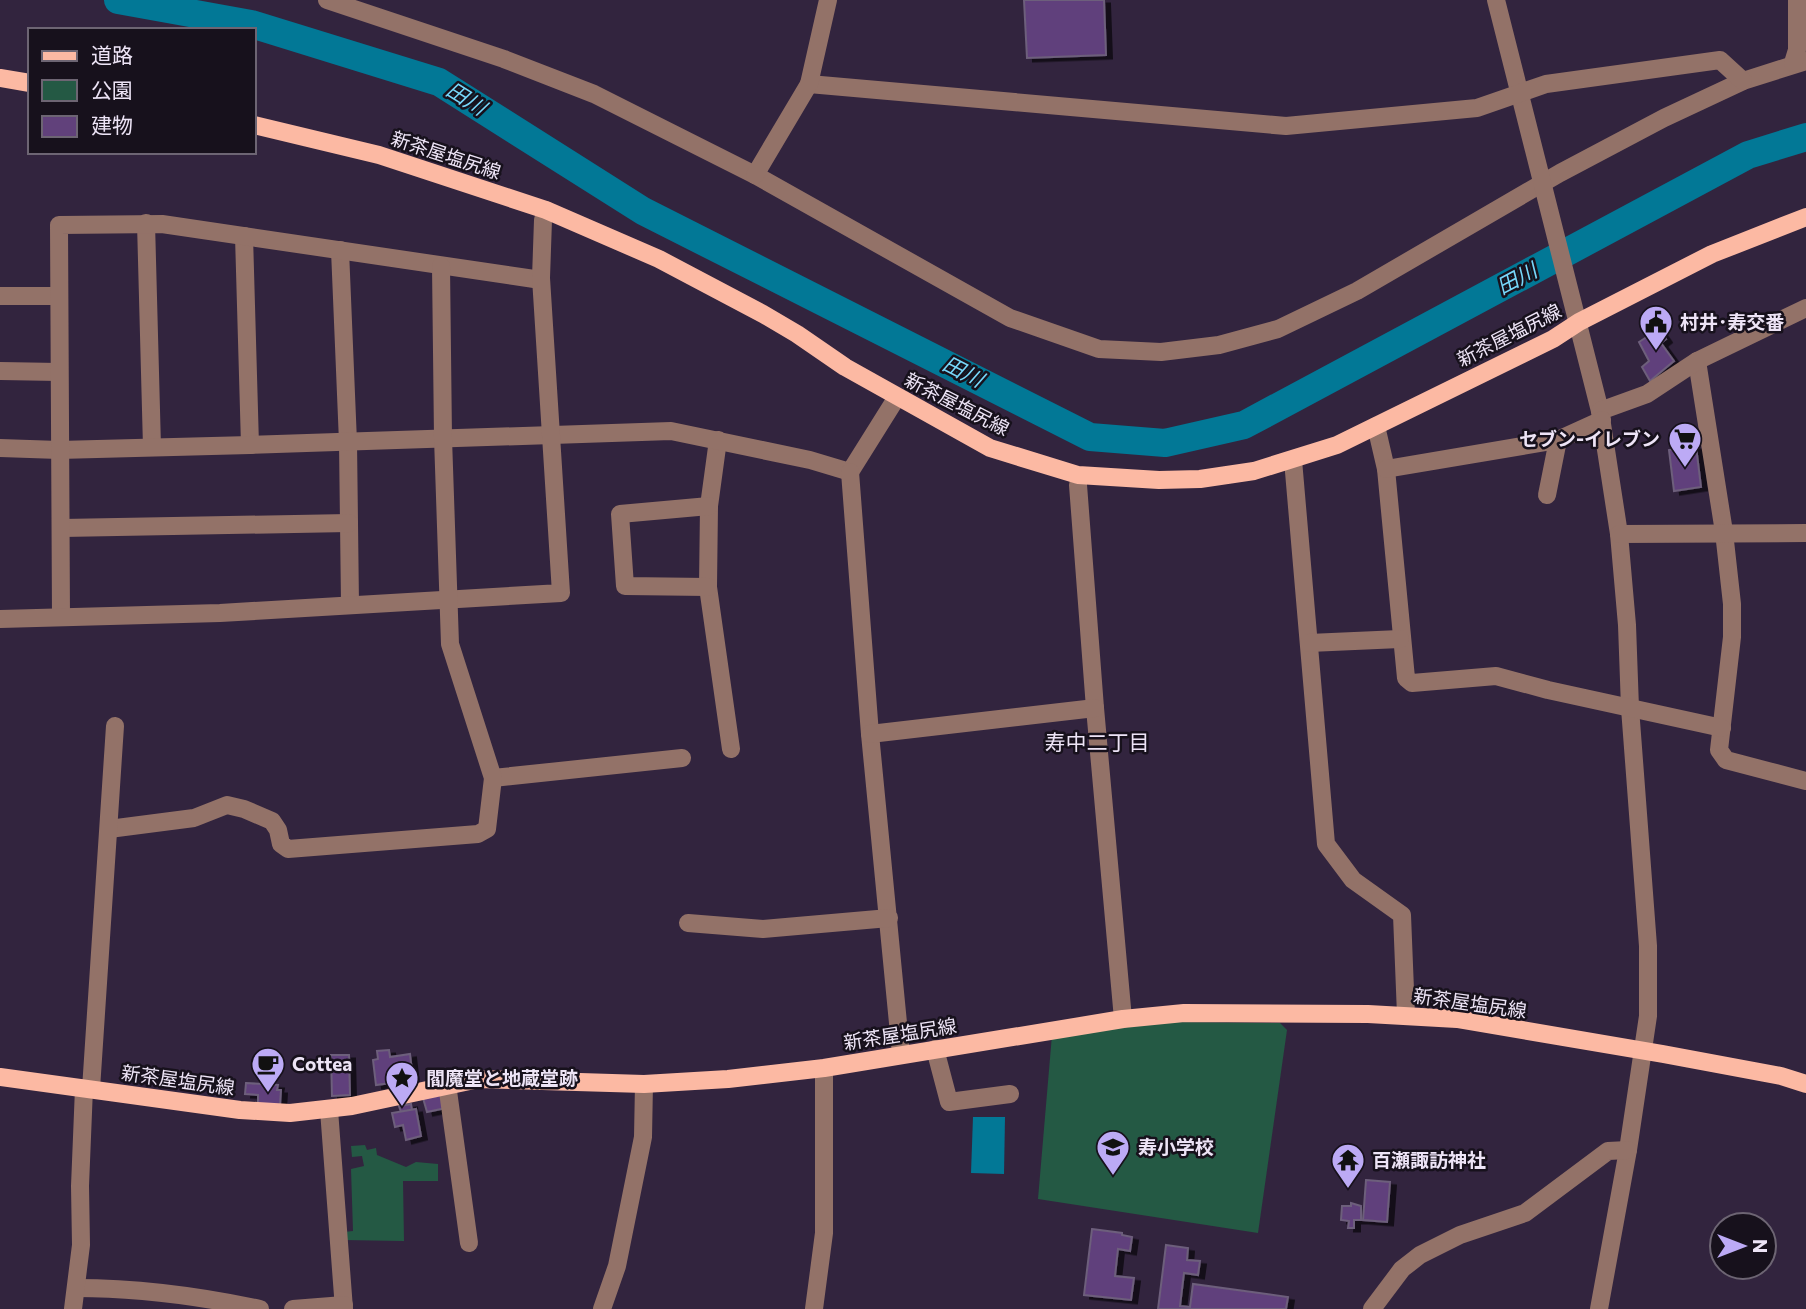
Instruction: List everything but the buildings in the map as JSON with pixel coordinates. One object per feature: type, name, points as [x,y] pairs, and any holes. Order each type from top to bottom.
[{"type":"main road","points":[[0,78],[28,83]]},
{"type":"main road","name":"新茶屋塩尻線","points":[[256,125],[379,155],[546,210],[659,259],[797,334],[845,367],[990,448],[1078,475],[1118,479],[1200,479],[1254,471],[1338,445],[1553,339],[1579,322],[1712,254],[1806,217]]},
{"type":"main road","name":"新茶屋塩尻線","points":[[0,1077],[270,1113],[329,1110],[479,1079],[644,1084],[729,1079],[824,1068],[1124,1018],[1184,1013],[1406,1014],[1457,1019],[1781,1076],[1806,1084]]},
{"type":"street","points":[[327,0],[594,94],[755,175],[1010,318],[1100,349],[1161,352],[1219,345],[1278,329],[1357,291],[1544,192],[1664,118],[1743,81],[1800,62],[1797,50],[1797,0]]},
{"type":"street","points":[[755,175],[808,84],[828,0]]},
{"type":"street","points":[[1496,0],[1601,416],[1619,534],[1648,946],[1648,1016],[1628,1150],[1599,1309]]},
{"type":"street","points":[[808,84],[1286,126],[1477,108],[1546,84],[1720,60],[1743,81]]},
{"type":"street","points":[[0,619],[220,612],[561,593],[541,280],[543,220],[546,210]]},
{"type":"street","points":[[61,617],[59,225],[146,223],[541,280]]},
{"type":"street","points":[[146,223],[152,447]]},
{"type":"street","points":[[244,236],[250,445]]},
{"type":"street","points":[[340,250],[351,604]]},
{"type":"street","points":[[108,829],[194,818],[227,805],[272,821],[278,830],[281,844],[288,849],[478,834],[487,829],[493,778],[450,645],[441,265]]},
{"type":"street","points":[[0,296],[58,296]]},
{"type":"street","points":[[1386,469],[1558,440],[1647,394],[1698,361],[1806,308]]},
{"type":"street","points":[[1698,361],[1732,604],[1732,637],[1719,750],[1726,761],[1806,781]]},
{"type":"street","points":[[0,371],[59,372]]},
{"type":"street","points":[[897,397],[850,472],[870,734],[901,1054]]},
{"type":"street","points":[[1376,426],[1386,469],[1400,639],[1406,678],[1412,683],[1496,676],[1722,728]]},
{"type":"street","points":[[0,448],[59,450],[671,431],[810,460],[850,472]]},
{"type":"street","points":[[718,440],[709,506],[708,587],[731,749]]},
{"type":"street","points":[[1547,495],[1558,440]]},
{"type":"street","points":[[1293,460],[1326,844],[1353,880],[1402,915],[1406,1014]]},
{"type":"street","points":[[1078,485],[1095,708],[1124,1018]]},
{"type":"street","points":[[708,587],[625,586],[620,514],[709,506]]},
{"type":"street","points":[[62,528],[349,523]]},
{"type":"street","points":[[1619,534],[1806,533]]},
{"type":"street","points":[[1309,643],[1400,639]]},
{"type":"street","points":[[870,734],[1095,708]]},
{"type":"street","points":[[73,1309],[81,1245],[80,1186],[115,726]]},
{"type":"street","points":[[493,778],[682,758]]},
{"type":"street","points":[[688,923],[763,929],[889,918]]},
{"type":"street","points":[[936,1049],[949,1102],[1010,1094]]},
{"type":"street","points":[[814,1309],[824,1234],[824,1068]]},
{"type":"street","points":[[447,1084],[469,1243]]},
{"type":"street","points":[[602,1309],[617,1266],[643,1137],[644,1084]]},
{"type":"street","points":[[293,1309],[344,1307],[329,1110]]},
{"type":"street","points":[[1372,1309],[1402,1269],[1420,1255],[1460,1235],[1525,1213],[1608,1151],[1628,1150]]},
{"type":"street","points":[[76,1288],[115,1288],[211,1298],[260,1309]]},
{"type":"green space","points":[[1165,1022],[1280,1023],[1287,1030],[1258,1233],[1038,1199],[1052,1035]]},
{"type":"green space","points":[[365,1145],[367,1150],[376,1148],[377,1155],[406,1167],[416,1162],[438,1164],[438,1181],[403,1181],[404,1241],[343,1240],[344,1232],[353,1231],[351,1169],[364,1166],[362,1156],[352,1157],[351,1146]]},
{"type":"water","points":[[973,1117],[1005,1117],[1004,1174],[971,1173]]},
{"type":"waterway","name":"田川","points":[[118,0],[251,24],[439,82],[643,211],[1090,437],[1165,443],[1244,425],[1748,155],[1806,137]]},
{"type":"place","name":"村井･寿交番","points":[[1656,352]]},
{"type":"place","name":"セブン-イレブン","points":[[1685,469]]},
{"type":"place","name":"Cottea","points":[[268,1094]]},
{"type":"place","name":"閻魔堂と地蔵堂跡","points":[[402,1108]]},
{"type":"place","name":"寿小学校","points":[[1113,1177]]},
{"type":"place","name":"百瀬諏訪神社","points":[[1348,1190]]},
{"type":"district","name":"寿中二丁目","points":[[1097,743]]}]
